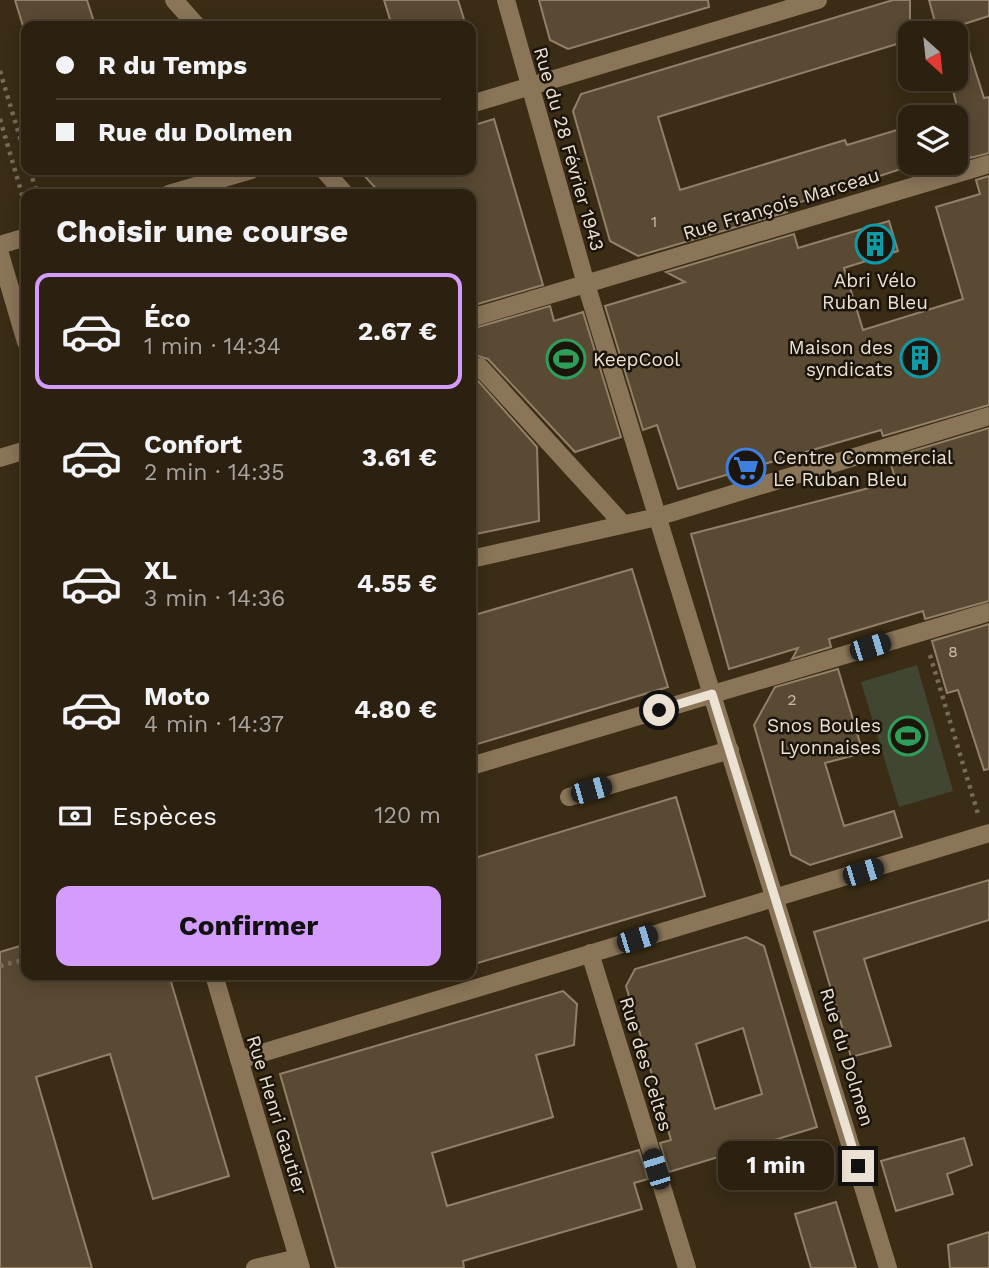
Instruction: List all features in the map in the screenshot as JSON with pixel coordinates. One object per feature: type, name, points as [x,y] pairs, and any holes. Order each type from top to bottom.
[{"type":"street","points":[[174,0],[193,21]]},
{"type":"street","name":"Rue du 28 Février 1943","points":[[506,0],[586,284],[712,694]]},
{"type":"street","points":[[476,102],[818,0]]},
{"type":"street","name":"Rue François Marceau","points":[[476,317],[989,164]]},
{"type":"street","points":[[186,189],[234,175]]},
{"type":"street","points":[[328,175],[341,189]]},
{"type":"street","points":[[0,245],[21,239]]},
{"type":"street","points":[[0,254],[21,325]]},
{"type":"street","points":[[480,367],[623,524]]},
{"type":"street","points":[[476,558],[657,517],[989,416]]},
{"type":"street","points":[[0,458],[21,452]]},
{"type":"street","points":[[476,765],[989,612]]},
{"type":"street","name":"Rue du Dolmen","points":[[712,694],[888,1268]]},
{"type":"street","points":[[569,797],[730,750]]},
{"type":"street","points":[[239,1060],[986,834]]},
{"type":"street","name":"Rue des Celtes","points":[[590,954],[687,1268]]},
{"type":"street","name":"Rue Henri Gautier","points":[[215,980],[300,1263]]},
{"type":"street","points":[[255,1268],[300,1263]]},
{"type":"path","points":[[0,71],[21,141]]},
{"type":"path","points":[[0,119],[21,191]]},
{"type":"path","points":[[923,631],[986,834]]},
{"type":"path","points":[[0,967],[21,960]]},
{"type":"green space","name":"Snos Boules Lyonnaises","points":[[917,665],[953,791],[899,807],[861,682]]},
{"type":"building","points":[[15,0],[87,0],[94,21],[21,21]]},
{"type":"building","points":[[384,0],[458,0],[464,21],[390,21]]},
{"type":"building","points":[[539,0],[708,0],[709,7],[568,49],[550,40]]},
{"type":"building","points":[[893,0],[910,0],[910,21],[898,21],[898,44],[658,117],[680,190],[845,140],[847,145],[898,130],[898,170],[785,207],[787,212],[638,256],[610,241],[573,111],[581,94]]},
{"type":"building","points":[[929,0],[989,0],[989,16],[968,23],[935,21]]},
{"type":"building","points":[[968,47],[984,98],[989,97],[989,153],[970,158],[968,105],[957,105],[953,91],[968,91]]},
{"type":"building","points":[[494,119],[543,285],[476,305],[476,189],[376,189],[364,175],[476,175],[476,124]]},
{"type":"building","points":[[989,176],[989,405],[883,436],[881,430],[678,489],[657,425],[643,430],[605,306],[685,282],[666,272],[794,234],[798,248],[889,221],[898,251],[844,268],[863,330],[963,299],[936,207],[980,194],[976,180]]},
{"type":"building","points":[[550,306],[554,321],[583,312],[621,437],[575,452],[488,359],[476,357],[476,328]]},
{"type":"building","points":[[476,379],[537,447],[539,521],[476,534]]},
{"type":"building","points":[[989,428],[989,601],[925,619],[923,611],[829,639],[831,647],[792,659],[798,648],[729,669],[691,534],[896,481],[889,458]]},
{"type":"building","points":[[632,569],[668,687],[476,745],[476,615]]},
{"type":"building","points":[[989,624],[989,769],[984,770],[958,690],[947,693],[932,641]]},
{"type":"building","points":[[838,669],[863,753],[825,763],[844,826],[894,811],[902,837],[810,865],[791,855],[754,725],[775,687]]},
{"type":"building","points":[[676,797],[705,896],[476,964],[476,857]]},
{"type":"building","points":[[989,880],[989,920],[864,959],[891,1046],[851,1057],[814,932]]},
{"type":"building","points":[[746,937],[764,946],[817,1127],[669,1172],[660,1143],[671,1140],[626,986],[635,969]],"holes":[[[743,1028],[762,1094],[715,1109],[696,1044]]]},
{"type":"building","points":[[21,946],[21,980],[170,980],[229,1176],[153,1199],[110,1054],[36,1077],[92,1268],[0,1268],[0,952]]},
{"type":"building","points":[[563,991],[577,1004],[574,1045],[536,1055],[553,1117],[432,1153],[447,1206],[639,1150],[648,1179],[634,1183],[642,1209],[463,1261],[464,1268],[336,1268],[280,1074]]},
{"type":"building","points":[[964,1138],[972,1165],[947,1174],[953,1194],[896,1211],[881,1161]]},
{"type":"building","points":[[836,1202],[856,1268],[811,1268],[795,1214]]},
{"type":"building","points":[[989,1232],[989,1268],[950,1268],[948,1245]]},
{"type":"place","name":"Abri Vélo Ruban Bleu","points":[[875,244]]},
{"type":"place","name":"Maison des syndicats","points":[[920,358]]},
{"type":"place","name":"KeepCool","points":[[566,359]]},
{"type":"place","name":"Centre Commercial Le Ruban Bleu","points":[[746,468]]},
{"type":"place","name":"Snos Boules Lyonnaises","points":[[908,736]]},
{"type":"route","points":[[659,710],[712,694],[858,1166]]}]
